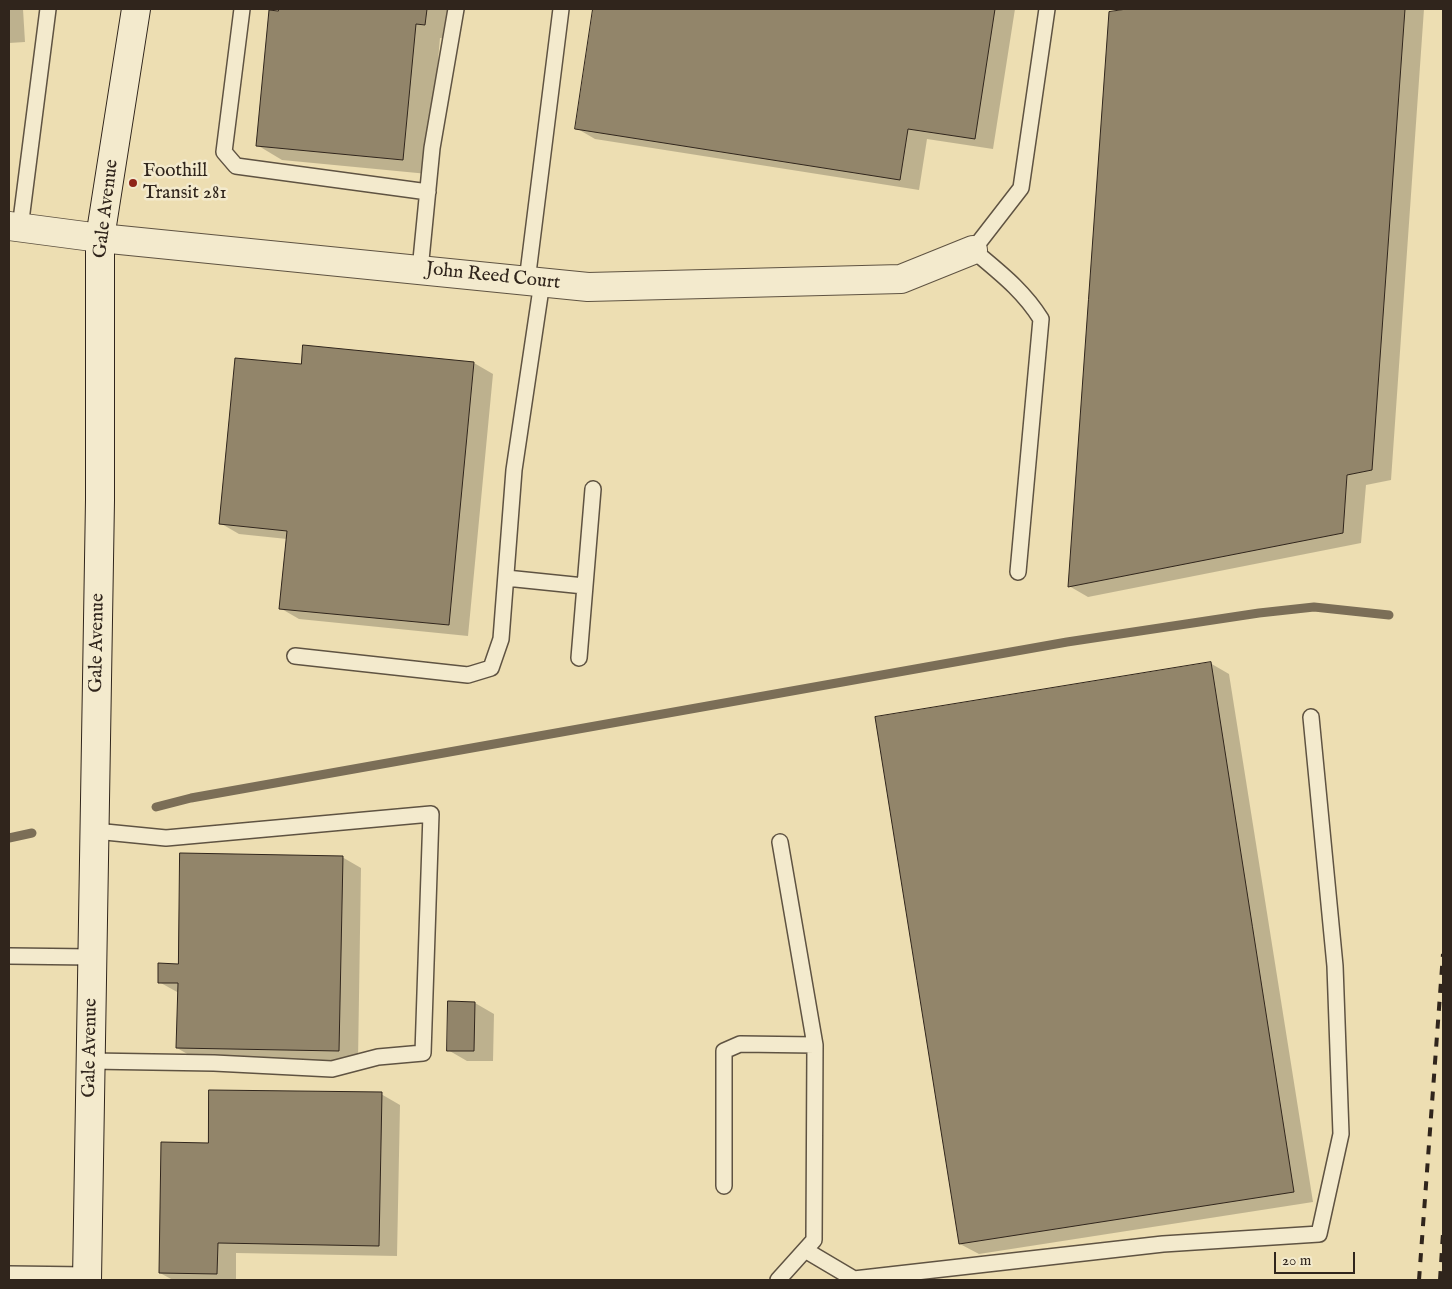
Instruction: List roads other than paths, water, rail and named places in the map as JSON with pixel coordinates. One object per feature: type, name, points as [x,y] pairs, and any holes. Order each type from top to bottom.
[{"type":"main road","name":"Gale Avenue","points":[[87,1278],[100,500],[100,238],[136,9]]},
{"type":"main road","name":"John Reed Court","points":[[14,227],[100,238],[588,287],[901,279],[973,250]]},
{"type":"lane","points":[[14,227],[48,9]]},
{"type":"lane","points":[[242,9],[224,152],[236,166],[428,192]]},
{"type":"lane","points":[[420,270],[432,148],[456,9]]},
{"type":"lane","points":[[295,656],[468,675],[491,668],[501,639],[514,470],[561,9]]},
{"type":"lane","points":[[1018,572],[1041,319],[1029,300],[1013,283],[973,250],[1020,188],[1047,9]]},
{"type":"lane","points":[[579,658],[593,489]]},
{"type":"lane","points":[[506,578],[584,586]]},
{"type":"lane","points":[[805,1250],[854,1280],[1163,1244],[1319,1234],[1341,1134],[1335,966],[1311,717]]},
{"type":"lane","points":[[90,1062],[214,1064],[332,1069],[378,1057],[424,1053],[431,814],[166,838],[94,831]]},
{"type":"lane","points":[[778,1280],[814,1240],[815,1045],[780,842]]},
{"type":"lane","points":[[9,956],[92,957]]},
{"type":"lane","points":[[724,1186],[724,1050],[740,1044],[815,1045]]},
{"type":"lane","points":[[9,1274],[87,1278]]},
{"type":"waterway","points":[[156,807],[191,798],[1067,642],[1259,613],[1314,607],[1389,615]]},
{"type":"waterway","points":[[9,838],[32,833]]},
{"type":"railway","points":[[1419,1280],[1443,954]]},
{"type":"railway","points":[[1440,1280],[1443,1233]]},
{"type":"place","name":"Foothill Transit 281","points":[[133,183]]}]
